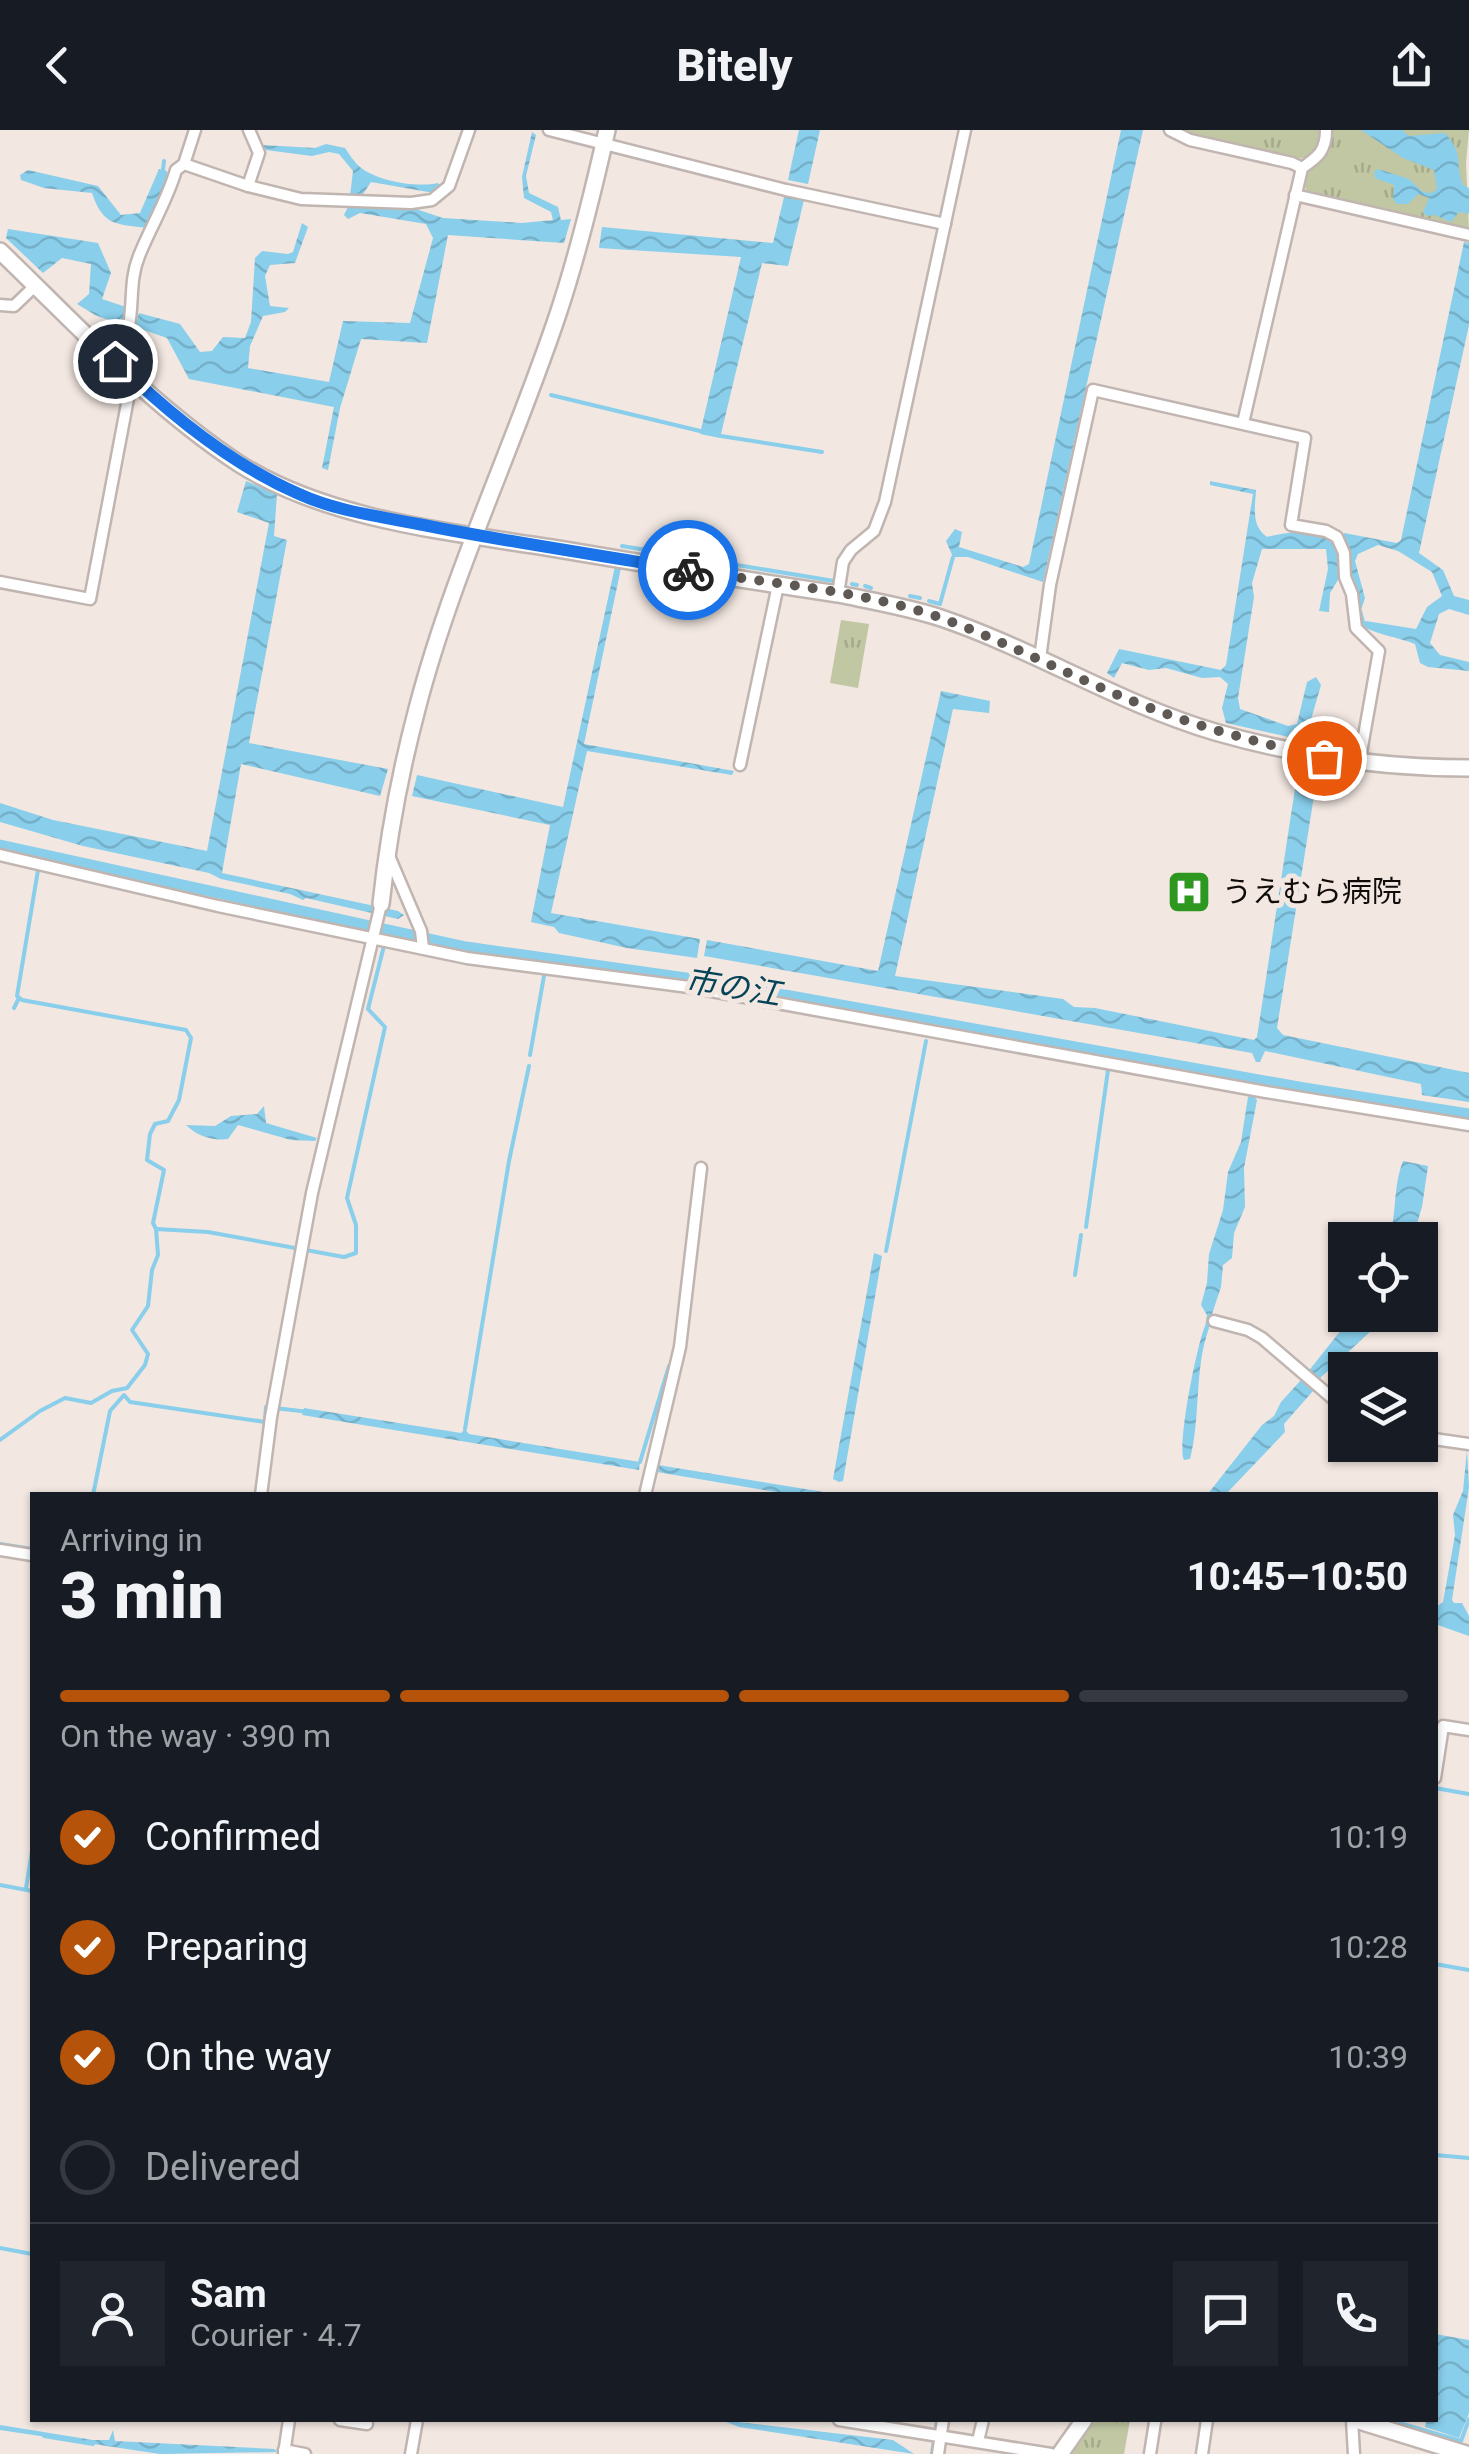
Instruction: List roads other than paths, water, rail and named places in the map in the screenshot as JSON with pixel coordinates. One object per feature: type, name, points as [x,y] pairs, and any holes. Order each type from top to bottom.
[{"type":"main road","points":[[379,913],[387,850],[417,708],[558,316],[606,138]]},
{"type":"main road","points":[[0,250],[135,381],[240,464],[302,496],[352,511],[476,536],[838,594],[940,618],[1213,732],[1359,764],[1469,768]]},
{"type":"main road","points":[[1060,2454],[1083,2422]]},
{"type":"main road","points":[[1360,2422],[1458,2453]]},
{"type":"street","points":[[248,186],[257,148],[249,130]]},
{"type":"street","points":[[184,164],[302,199],[432,200],[449,186],[469,130]]},
{"type":"street","points":[[549,130],[606,138],[786,190],[944,224]]},
{"type":"street","points":[[838,594],[843,562],[874,531],[886,502],[965,130]]},
{"type":"street","points":[[1170,130],[1190,140],[1302,168]]},
{"type":"street","points":[[1243,423],[1302,168],[1320,154],[1326,131]]},
{"type":"street","points":[[115,361],[132,318],[138,258],[193,138]]},
{"type":"street","points":[[1295,195],[1469,235]]},
{"type":"street","points":[[0,306],[14,306],[36,285]]},
{"type":"street","points":[[0,582],[90,599],[130,388],[135,381]]},
{"type":"street","points":[[1040,658],[1050,585],[1094,390],[1304,438],[1291,525],[1326,531],[1342,548],[1356,628],[1379,651],[1359,764]]},
{"type":"street","points":[[740,766],[778,585]]},
{"type":"street","points":[[387,850],[421,931],[423,948]]},
{"type":"street","points":[[0,855],[467,958],[689,987],[1469,1125]]},
{"type":"street","points":[[261,1492],[271,1417],[324,1139],[381,940],[379,913]]},
{"type":"street","points":[[645,1492],[680,1348],[701,1168]]},
{"type":"street","points":[[1214,1321],[1262,1338],[1328,1396]]},
{"type":"street","points":[[1438,1440],[1467,1444]]},
{"type":"street","points":[[0,1550],[30,1556]]},
{"type":"street","points":[[1438,1758],[1443,1726],[1469,1730]]},
{"type":"street","points":[[290,2422],[284,2452],[305,2454]]},
{"type":"street","points":[[355,2422],[368,2424]]},
{"type":"street","points":[[412,2454],[417,2422]]},
{"type":"street","points":[[852,2422],[978,2441],[998,2449],[1051,2454]]},
{"type":"street","points":[[938,2454],[937,2435],[942,2422]]},
{"type":"street","points":[[978,2441],[982,2422]]},
{"type":"street","points":[[1150,2454],[1155,2422]]},
{"type":"street","points":[[1202,2454],[1207,2422]]},
{"type":"street","points":[[1354,2422],[1354,2454]]},
{"type":"water","points":[[799,130],[820,130],[808,184],[788,180]]},
{"type":"water","points":[[1121,130],[1143,130],[1043,582],[968,557],[953,557],[946,541],[955,529],[962,532],[959,547],[1023,567],[1029,564]]},
{"type":"water","points":[[1361,130],[1402,130],[1409,136],[1445,133],[1457,153],[1463,185],[1469,188],[1469,214],[1459,212],[1451,222],[1427,216],[1423,212],[1429,198],[1418,194],[1408,204],[1397,204],[1393,199],[1394,185],[1375,178],[1374,172],[1378,169],[1409,179],[1423,192],[1432,193],[1437,189],[1434,170],[1403,158]]},
{"type":"water","points":[[532,132],[536,135],[526,176],[529,193],[558,207],[561,220],[571,219],[564,243],[448,235],[427,343],[361,339],[340,408],[328,470],[322,468],[334,407],[189,379],[167,338],[135,327],[139,313],[180,324],[200,352],[212,351],[223,337],[245,338],[251,322],[255,258],[262,251],[293,252],[302,223],[308,227],[295,263],[270,265],[265,276],[270,306],[289,308],[263,316],[250,346],[248,368],[329,382],[343,321],[410,323],[433,238],[426,224],[360,213],[348,219],[344,215],[349,205],[416,209],[443,218],[522,223],[553,220],[551,212],[524,198],[522,177]]},
{"type":"water","points":[[326,144],[345,148],[360,167],[376,176],[409,184],[438,183],[442,188],[434,193],[371,182],[363,194],[350,196],[353,171],[339,154],[312,156],[266,150],[262,145],[315,148]]},
{"type":"water","points":[[159,169],[167,171],[166,186],[147,228],[106,218],[92,193],[44,188],[21,180],[20,175],[28,170],[98,186],[121,215],[140,213]]},
{"type":"water","points":[[784,197],[804,200],[788,266],[762,263],[720,438],[700,434],[741,257],[599,248],[602,227],[773,243]]},
{"type":"water","points":[[8,229],[98,243],[111,273],[102,299],[129,308],[124,326],[77,304],[89,294],[91,264],[62,258],[43,273],[6,238]]},
{"type":"water","points":[[1464,242],[1469,243],[1469,325],[1419,553],[1443,570],[1454,596],[1469,600],[1469,615],[1449,609],[1439,614],[1430,643],[1440,655],[1469,662],[1469,671],[1428,667],[1420,663],[1415,644],[1360,625],[1366,621],[1416,629],[1427,607],[1442,596],[1432,572],[1398,551],[1378,545],[1358,554],[1355,561],[1365,598],[1361,610],[1356,611],[1344,542],[1344,533],[1397,543],[1401,540]]},
{"type":"water","points":[[246,481],[277,494],[274,536],[287,540],[249,743],[388,769],[380,796],[241,764],[222,873],[398,911],[404,915],[398,919],[303,900],[0,822],[0,803],[53,820],[207,851],[269,523],[237,512]]},
{"type":"water","points":[[1210,481],[1256,490],[1256,522],[1267,537],[1315,534],[1338,549],[1341,575],[1330,593],[1329,612],[1319,611],[1328,569],[1326,549],[1262,549],[1252,583],[1254,597],[1238,698],[1240,709],[1288,726],[1297,724],[1307,682],[1316,677],[1321,685],[1310,723],[1314,729],[1311,742],[1226,723],[1222,708],[1228,684],[1220,677],[1202,678],[1166,668],[1149,670],[1122,663],[1114,678],[1107,673],[1119,649],[1221,670],[1226,665],[1253,494],[1210,485]]},
{"type":"water","points":[[615,566],[621,568],[584,744],[734,771],[732,775],[587,751],[551,913],[700,939],[697,958],[627,948],[559,933],[554,927],[531,922],[550,825],[412,796],[417,775],[563,807]]},
{"type":"water","points":[[941,691],[990,701],[989,713],[953,709],[895,976],[1063,999],[1074,1007],[1254,1040],[1298,769],[1308,771],[1314,796],[1277,1028],[1283,1035],[1469,1073],[1469,1102],[1422,1095],[1421,1084],[1265,1051],[1260,1062],[1256,1062],[1252,1053],[704,956],[707,940],[878,971]]},
{"type":"water","points":[[1253,1095],[1257,1100],[1244,1168],[1245,1207],[1234,1233],[1232,1258],[1223,1265],[1221,1287],[1212,1314],[1207,1315],[1201,1305],[1209,1254],[1223,1210],[1228,1172],[1241,1142],[1248,1097]]},
{"type":"water","points":[[264,1106],[266,1123],[317,1138],[291,1140],[238,1125],[228,1139],[216,1139],[200,1135],[186,1125],[215,1126],[231,1116],[257,1114]]},
{"type":"water","points":[[1403,1161],[1428,1166],[1417,1222],[1393,1222]]},
{"type":"water","points":[[874,1253],[882,1256],[843,1481],[839,1482],[833,1479]]},
{"type":"water","points":[[1205,1326],[1209,1328],[1201,1360],[1193,1443],[1190,1459],[1184,1460],[1185,1415]]},
{"type":"water","points":[[1370,1332],[1348,1352],[1328,1352],[1328,1371],[1317,1381],[1307,1373],[1338,1334]]},
{"type":"water","points":[[1301,1380],[1313,1391],[1284,1424],[1285,1432],[1228,1492],[1209,1492],[1262,1425],[1274,1416]]},
{"type":"water","points":[[304,1408],[461,1433],[465,1429],[469,1434],[640,1462],[639,1470],[302,1415]]},
{"type":"water","points":[[1467,1450],[1469,1487],[1452,1600],[1462,1603],[1469,1616],[1469,1636],[1438,1625],[1438,1606],[1443,1602],[1455,1535],[1453,1515],[1463,1491]]},
{"type":"water","points":[[658,1465],[823,1492],[776,1492],[657,1472]]},
{"type":"water","points":[[1438,2335],[1469,2340],[1469,2413],[1459,2438],[1425,2427],[1426,2422],[1438,2422]]},
{"type":"water","points":[[726,2422],[893,2440],[914,2454]]},
{"type":"water","points":[[0,2425],[93,2440],[109,2440],[113,2430],[115,2441],[278,2452],[160,2454],[0,2430]]},
{"type":"waterway","points":[[163,170],[164,161]]},
{"type":"waterway","points":[[551,395],[700,431]]},
{"type":"waterway","points":[[721,436],[822,452]]},
{"type":"waterway","points":[[622,546],[834,581]]},
{"type":"waterway","points":[[929,601],[940,604],[953,557]]},
{"type":"waterway","points":[[852,584],[857,585]]},
{"type":"waterway","points":[[865,586],[871,588]]},
{"type":"waterway","points":[[910,596],[920,598]]},
{"type":"waterway","points":[[1360,611],[1363,622]]},
{"type":"waterway","name":"市の江","points":[[0,845],[466,947],[707,981],[1469,1114]]},
{"type":"waterway","points":[[38,870],[17,996],[186,1030],[191,1038],[179,1100],[168,1121],[155,1124],[150,1134],[147,1160],[164,1170],[153,1223],[156,1229]]},
{"type":"waterway","points":[[0,1440],[65,1398],[91,1403],[127,1388],[145,1365],[148,1354],[132,1330],[148,1306],[152,1270],[158,1255],[156,1229],[208,1232],[344,1257],[356,1253],[356,1225],[347,1198],[385,1027],[368,1009],[388,930]]},
{"type":"waterway","points":[[530,1055],[544,976]]},
{"type":"waterway","points":[[14,1008],[19,998]]},
{"type":"waterway","points":[[886,1251],[926,1041]]},
{"type":"waterway","points":[[465,1429],[509,1161],[529,1066]]},
{"type":"waterway","points":[[1086,1227],[1108,1070]]},
{"type":"waterway","points":[[1075,1275],[1081,1235]]},
{"type":"waterway","points":[[1207,1327],[1209,1315]]},
{"type":"waterway","points":[[640,1462],[669,1366]]},
{"type":"waterway","points":[[94,1492],[110,1411],[124,1395],[130,1402],[265,1422],[266,1407],[309,1412]]},
{"type":"waterway","points":[[261,1456],[265,1422]]},
{"type":"waterway","points":[[0,1544],[30,1549]]},
{"type":"waterway","points":[[1438,1789],[1469,1794]]},
{"type":"waterway","points":[[26,1888],[30,1863]]},
{"type":"waterway","points":[[0,1885],[30,1891]]},
{"type":"waterway","points":[[1438,1965],[1469,1970]]},
{"type":"waterway","points":[[1438,2155],[1469,2158]]},
{"type":"waterway","points":[[0,2248],[30,2254]]},
{"type":"waterway","points":[[1396,2422],[1461,2441],[1469,2419]]},
{"type":"waterway","points":[[932,2454],[937,2422]]},
{"type":"waterway","points":[[44,2436],[93,2444]]},
{"type":"place","name":"うえむら病院","points":[[1189,892]]}]
